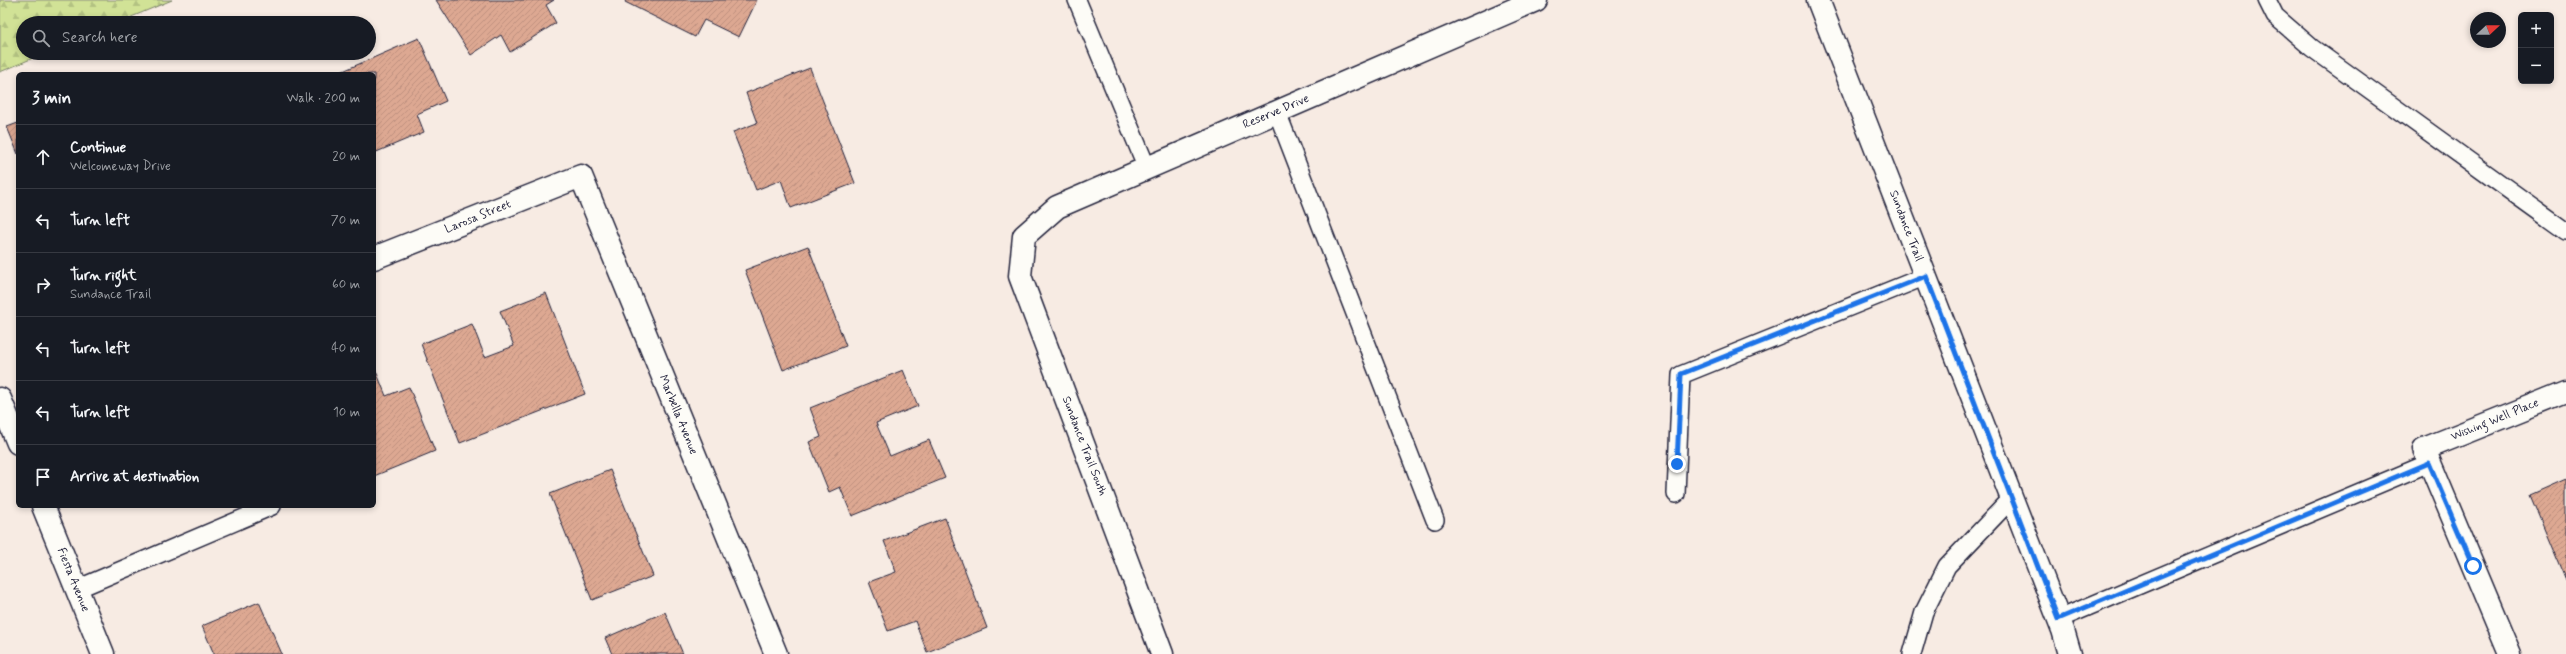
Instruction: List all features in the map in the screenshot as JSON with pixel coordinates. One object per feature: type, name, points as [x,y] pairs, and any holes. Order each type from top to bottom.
[{"type":"street","name":"Reserve Drive","points":[[1024,236],[1057,207],[1536,0]]},
{"type":"street","name":"Sundance Trail","points":[[1818,0],[2012,498],[2070,654]]},
{"type":"street","name":"Larosa Street","points":[[376,257],[581,176]]},
{"type":"street","name":"Marbella Avenue","points":[[581,176],[776,654]]},
{"type":"street","name":"Sundance Trail South","points":[[1024,236],[1020,276],[1162,654]]},
{"type":"street","name":"Wishing Well Place","points":[[2426,456],[2566,392]]},
{"type":"street","points":[[7,401],[16,435]]},
{"type":"street","points":[[2426,456],[2510,654]]},
{"type":"street","name":"Fiesta Avenue","points":[[44,508],[103,654]]},
{"type":"lane","points":[[1077,0],[1148,168]]},
{"type":"lane","points":[[2267,0],[2275,16],[2312,48],[2566,231]]},
{"type":"lane","points":[[1277,112],[1435,520]]},
{"type":"lane","points":[[1676,494],[1681,374],[1926,276]]},
{"type":"lane","points":[[2058,619],[2426,456]]},
{"type":"lane","points":[[1912,654],[1924,612],[1947,566],[2012,498]]},
{"type":"lane","points":[[77,589],[267,508]]},
{"type":"green space","points":[[0,0],[172,0],[134,16],[16,16],[16,60],[28,60],[0,72]]},
{"type":"building","points":[[436,0],[554,0],[546,5],[556,23],[510,52],[501,35],[471,55]]},
{"type":"building","points":[[626,0],[757,0],[739,37],[704,20],[695,37],[625,2]]},
{"type":"building","points":[[419,38],[446,101],[417,114],[424,132],[376,152],[376,72],[341,72],[368,60],[376,60],[376,57]]},
{"type":"building","points":[[810,68],[855,183],[791,208],[781,180],[756,190],[733,132],[757,123],[746,93]]},
{"type":"building","points":[[16,124],[16,149],[7,127]]},
{"type":"building","points":[[808,246],[846,346],[783,370],[745,270]]},
{"type":"building","points":[[546,293],[585,394],[460,443],[421,344],[472,324],[485,357],[514,346],[500,311]]},
{"type":"building","points":[[903,370],[918,406],[876,423],[890,456],[929,440],[945,478],[852,516],[840,487],[829,492],[809,442],[821,437],[810,408]]},
{"type":"building","points":[[376,371],[386,396],[409,387],[435,451],[376,475]]},
{"type":"building","points":[[610,470],[653,576],[592,600],[550,494]]},
{"type":"building","points":[[2566,479],[2566,581],[2530,495]]},
{"type":"building","points":[[945,518],[987,628],[927,652],[915,621],[888,631],[869,582],[896,572],[884,541]]},
{"type":"building","points":[[259,602],[282,654],[214,654],[202,626]]},
{"type":"building","points":[[665,612],[683,654],[612,654],[605,638]]},
{"type":"route","points":[[1677,464],[1681,374],[1926,276],[2058,619],[2429,463],[2473,566]]}]
